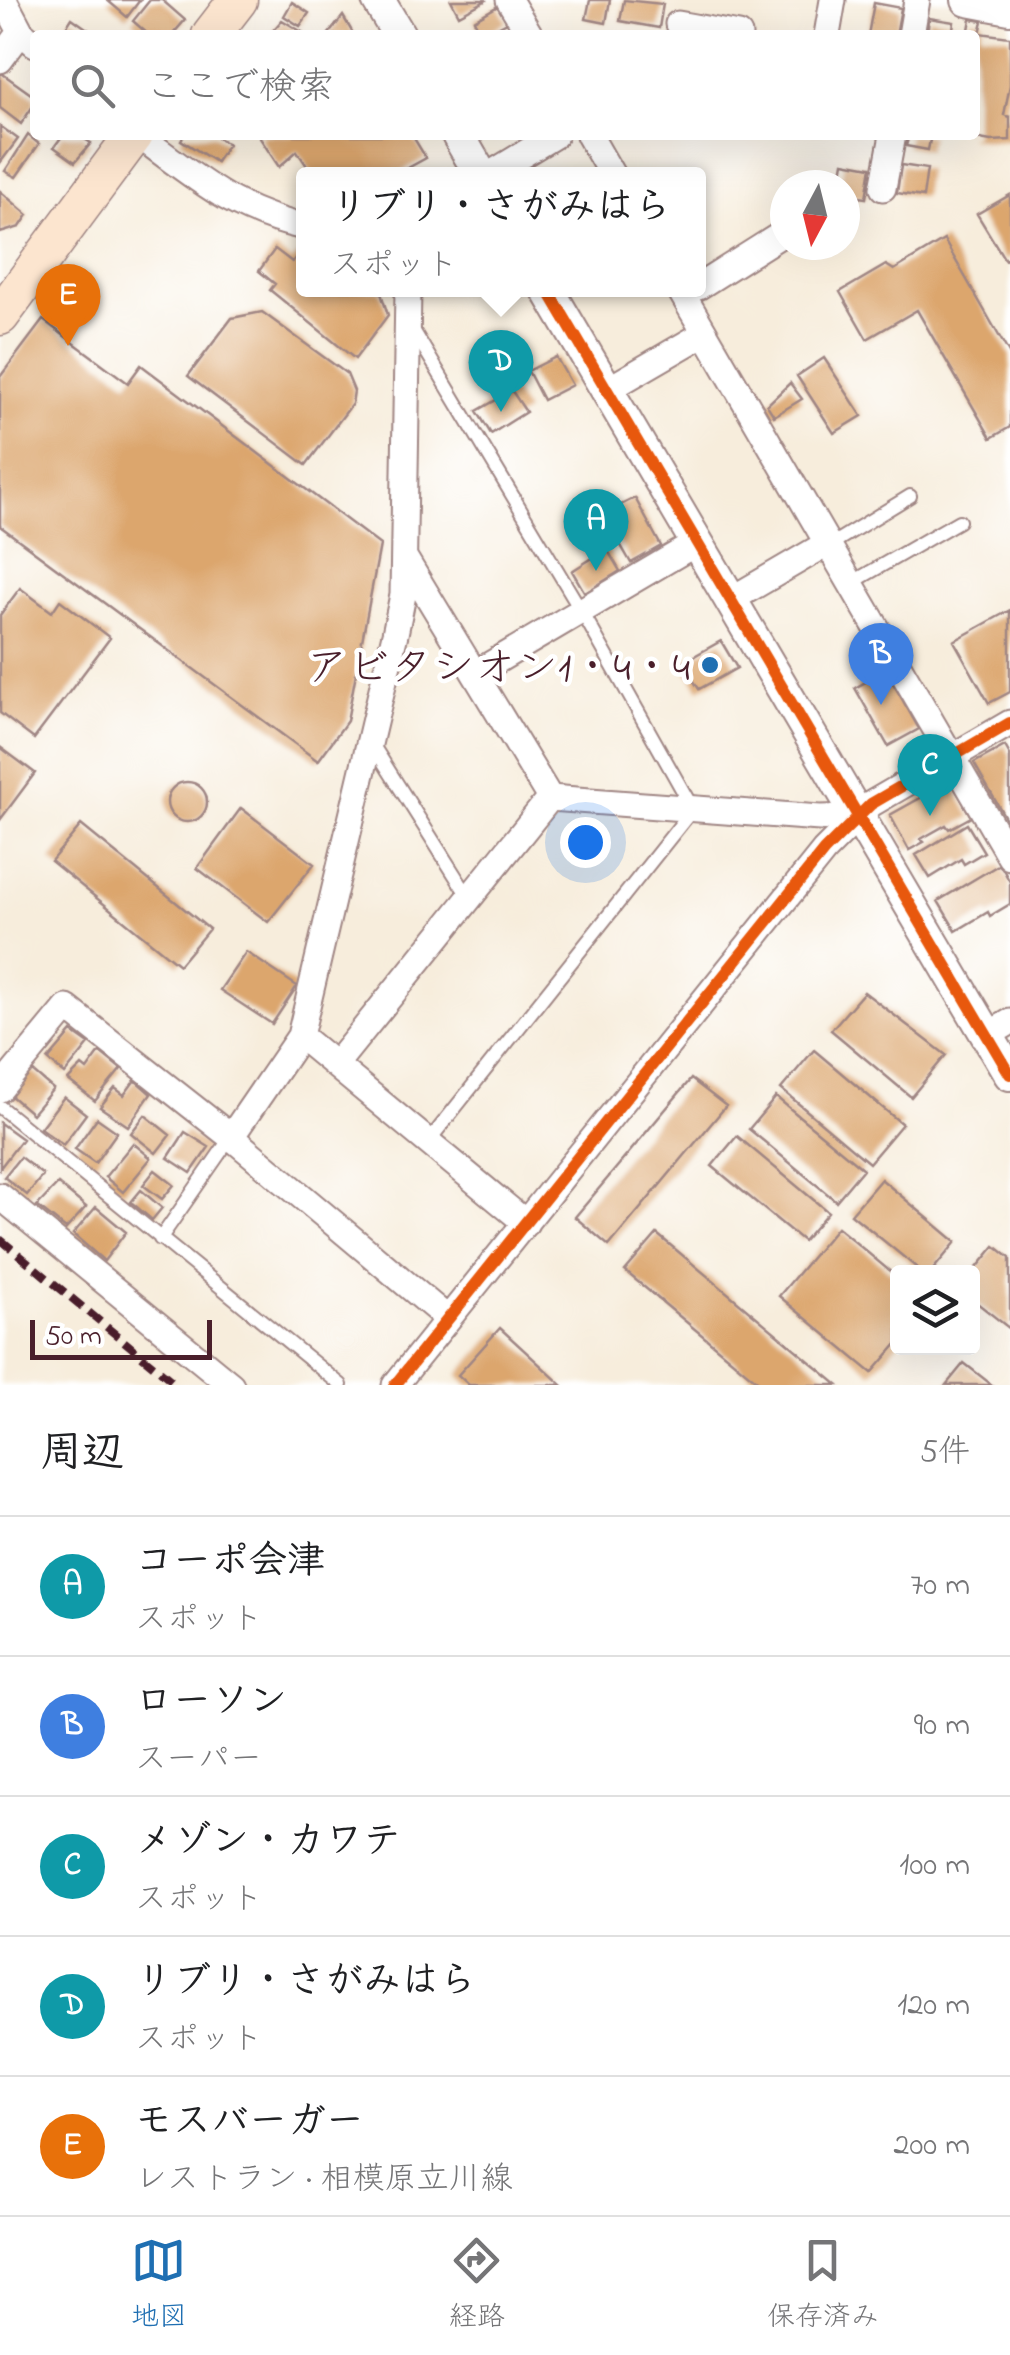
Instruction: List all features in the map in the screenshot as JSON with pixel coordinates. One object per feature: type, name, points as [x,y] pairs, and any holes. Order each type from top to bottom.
[{"type":"main road","points":[[216,30],[238,0]]},
{"type":"main road","points":[[0,316],[132,140]]},
{"type":"street","points":[[0,60],[28,38],[4,0]]},
{"type":"street","points":[[378,0],[396,30]]},
{"type":"street","points":[[509,0],[527,30]]},
{"type":"street","points":[[828,30],[834,0]]},
{"type":"street","points":[[912,30],[917,0]]},
{"type":"street","points":[[968,0],[1010,8]]},
{"type":"street","points":[[680,20],[720,30]]},
{"type":"street","points":[[143,140],[240,207],[296,224]]},
{"type":"street","points":[[461,140],[477,167]]},
{"type":"street","points":[[501,167],[546,140]]},
{"type":"street","points":[[592,140],[608,167]]},
{"type":"street","points":[[883,188],[892,140]]},
{"type":"street","points":[[706,280],[770,241]]},
{"type":"street","points":[[231,1137],[300,1036],[402,595],[408,297]]},
{"type":"street","points":[[552,297],[857,816],[999,1029],[1010,1074]]},
{"type":"street","points":[[692,297],[705,332],[1010,857]]},
{"type":"street","points":[[607,390],[705,332]]},
{"type":"street","points":[[476,673],[698,542]]},
{"type":"street","points":[[732,599],[829,544]]},
{"type":"street","points":[[403,554],[550,798]]},
{"type":"street","points":[[395,1385],[857,816],[1010,722]]},
{"type":"street","points":[[550,798],[820,818],[857,816]]},
{"type":"street","points":[[335,1065],[550,798]]},
{"type":"street","points":[[0,1089],[67,1008],[231,1137],[448,1319]]},
{"type":"street","points":[[300,1036],[526,1223]]},
{"type":"street","points":[[0,1196],[231,1385]]},
{"type":"lane","points":[[407,320],[581,610],[693,808],[428,1142]]},
{"type":"lane","points":[[829,544],[910,496]]},
{"type":"lane","points":[[853,582],[959,521]]},
{"type":"lane","points":[[370,742],[470,899]]},
{"type":"lane","points":[[0,1107],[341,1385]]},
{"type":"lane","points":[[160,1239],[231,1137]]},
{"type":"building","points":[[107,0],[140,0],[127,17]]},
{"type":"building","points":[[150,0],[162,0],[185,20],[176,30],[143,30],[133,21]]},
{"type":"building","points":[[451,0],[487,0],[459,15]]},
{"type":"building","points":[[590,0],[610,0],[606,23],[586,19]]},
{"type":"building","points":[[624,0],[663,4],[659,28],[620,21]]},
{"type":"building","points":[[292,2],[309,13],[300,26],[284,16]]},
{"type":"building","points":[[874,3],[901,8],[897,30],[869,30]]},
{"type":"building","points":[[498,6],[507,22],[492,30],[479,30],[474,20]]},
{"type":"building","points":[[343,16],[351,30],[332,30]]},
{"type":"building","points":[[72,18],[89,30],[64,30]]},
{"type":"building","points":[[929,18],[954,22],[953,30],[928,30]]},
{"type":"building","points":[[971,19],[983,21],[980,33],[969,30]]},
{"type":"building","points":[[282,20],[299,30],[273,30]]},
{"type":"building","points":[[980,33],[1010,37],[1010,85],[1004,115],[1010,117],[1010,140],[980,139]]},
{"type":"building","points":[[0,72],[30,93],[30,110],[21,124],[0,108]]},
{"type":"building","points":[[0,126],[18,139],[0,163]]},
{"type":"building","points":[[28,135],[39,144],[16,177],[5,171]]},
{"type":"building","points":[[59,140],[91,143],[75,162],[54,147]]},
{"type":"building","points":[[181,140],[221,140],[228,144],[216,162]]},
{"type":"building","points":[[261,140],[415,140],[426,158],[410,167],[308,167],[297,151],[279,167]]},
{"type":"building","points":[[908,140],[930,140],[928,150],[906,146]]},
{"type":"building","points":[[844,162],[871,167],[866,198],[860,197],[860,170],[843,170]]},
{"type":"building","points":[[901,165],[927,169],[923,197],[897,193]]},
{"type":"building","points":[[0,191],[28,215],[20,227],[0,233]]},
{"type":"building","points":[[1010,195],[1010,258],[1005,260],[977,214]]},
{"type":"building","points":[[944,240],[1010,355],[1010,427],[991,438],[917,310],[867,339],[840,292],[886,265],[894,270]]},
{"type":"building","points":[[275,249],[292,262],[296,257],[296,297],[382,297],[388,315],[355,359],[270,290],[275,284],[259,271]]},
{"type":"building","points":[[262,312],[347,374],[354,391],[352,404],[306,465],[188,376],[232,318]]},
{"type":"building","points":[[43,320],[128,383],[141,365],[380,545],[347,721],[318,761],[0,526],[0,377]]},
{"type":"building","points":[[556,357],[572,385],[543,400],[528,371]]},
{"type":"building","points":[[824,358],[862,416],[834,433],[797,376]]},
{"type":"building","points":[[790,383],[802,399],[774,416],[767,405]]},
{"type":"building","points":[[512,391],[526,412],[491,434],[477,411]]},
{"type":"building","points":[[635,498],[661,546],[631,563],[603,514]]},
{"type":"building","points":[[607,549],[620,571],[585,593],[572,571]]},
{"type":"building","points":[[20,588],[52,612],[60,600],[110,638],[34,739],[0,713],[0,615]]},
{"type":"building","points":[[1010,610],[1010,692],[989,703],[954,641]]},
{"type":"building","name":"アビタシオン1・4・4","points":[[721,641],[737,668],[699,689],[682,663]]},
{"type":"building","points":[[878,657],[919,729],[888,746],[855,688],[871,679],[863,666]]},
{"type":"building","points":[[1005,746],[1010,755],[1010,826],[974,763]]},
{"type":"building","points":[[0,747],[35,773],[0,820]]},
{"type":"building","points":[[951,781],[971,817],[949,829],[946,825],[909,850],[890,815]]},
{"type":"building","points":[[187,782],[201,788],[207,802],[201,816],[187,822],[173,816],[167,802],[173,788]]},
{"type":"building","points":[[241,808],[314,864],[268,922],[197,868]]},
{"type":"building","points":[[967,824],[984,852],[964,864],[961,859],[930,878],[916,855]]},
{"type":"building","points":[[81,825],[209,929],[179,965],[51,861]]},
{"type":"building","points":[[1000,864],[1010,882],[1010,904],[956,931],[938,901]]},
{"type":"building","points":[[246,952],[297,986],[272,1024],[220,990]]},
{"type":"building","points":[[864,992],[946,1055],[911,1097],[831,1030]]},
{"type":"building","points":[[72,1032],[89,1044],[65,1074],[48,1060]]},
{"type":"building","points":[[814,1050],[902,1124],[869,1163],[781,1089]]},
{"type":"building","points":[[100,1052],[121,1069],[95,1101],[68,1080],[82,1066],[87,1070]]},
{"type":"building","points":[[31,1070],[53,1089],[32,1114],[10,1095]]},
{"type":"building","points":[[691,1079],[726,1106],[609,1246],[575,1217]]},
{"type":"building","points":[[135,1080],[151,1094],[128,1126],[100,1107],[115,1088],[124,1095]]},
{"type":"building","points":[[64,1097],[86,1114],[63,1145],[40,1128]]},
{"type":"building","points":[[776,1097],[863,1169],[836,1201],[749,1129]]},
{"type":"building","points":[[145,1115],[170,1135],[156,1153],[131,1133]]},
{"type":"building","points":[[97,1118],[117,1132],[95,1163],[75,1149]]},
{"type":"building","points":[[0,1123],[22,1139],[0,1168]]},
{"type":"building","points":[[185,1132],[209,1147],[191,1173],[168,1158]]},
{"type":"building","points":[[737,1136],[828,1212],[803,1241],[712,1166]]},
{"type":"building","points":[[133,1143],[151,1158],[123,1192],[105,1177]]},
{"type":"building","points":[[20,1157],[43,1175],[27,1195],[4,1177]]},
{"type":"building","points":[[155,1170],[174,1185],[162,1199],[143,1185]]},
{"type":"building","points":[[881,1179],[956,1242],[937,1265],[913,1265],[851,1214]]},
{"type":"building","points":[[58,1184],[86,1207],[66,1229],[37,1206]]},
{"type":"building","points":[[141,1190],[162,1208],[152,1220],[131,1202]]},
{"type":"building","points":[[96,1207],[126,1232],[104,1261],[73,1234]]},
{"type":"building","points":[[837,1227],[890,1271],[890,1352],[872,1373],[779,1296]]},
{"type":"building","points":[[657,1234],[838,1385],[762,1385],[625,1271]]},
{"type":"building","points":[[995,1246],[1010,1258],[1010,1329],[980,1305],[979,1265]]},
{"type":"building","points":[[500,1328],[562,1385],[469,1385],[458,1375]]},
{"type":"building","points":[[964,1363],[992,1385],[946,1385]]},
{"type":"railway","points":[[0,1239],[177,1385]]},
{"type":"cycle path","points":[[552,297],[1010,1074]]},
{"type":"cycle path","points":[[395,1385],[824,851],[871,804],[1010,723]]},
{"type":"place","name":"モスバーガー","points":[[68,346]]},
{"type":"place","name":"リブリ・さがみはら","points":[[501,412]]},
{"type":"place","name":"コーポ会津","points":[[596,571]]},
{"type":"place","name":"アビタシオン1・4・4","points":[[710,665]]},
{"type":"place","name":"ローソン","points":[[881,705]]},
{"type":"place","name":"メゾン・カワテ","points":[[930,816]]}]
